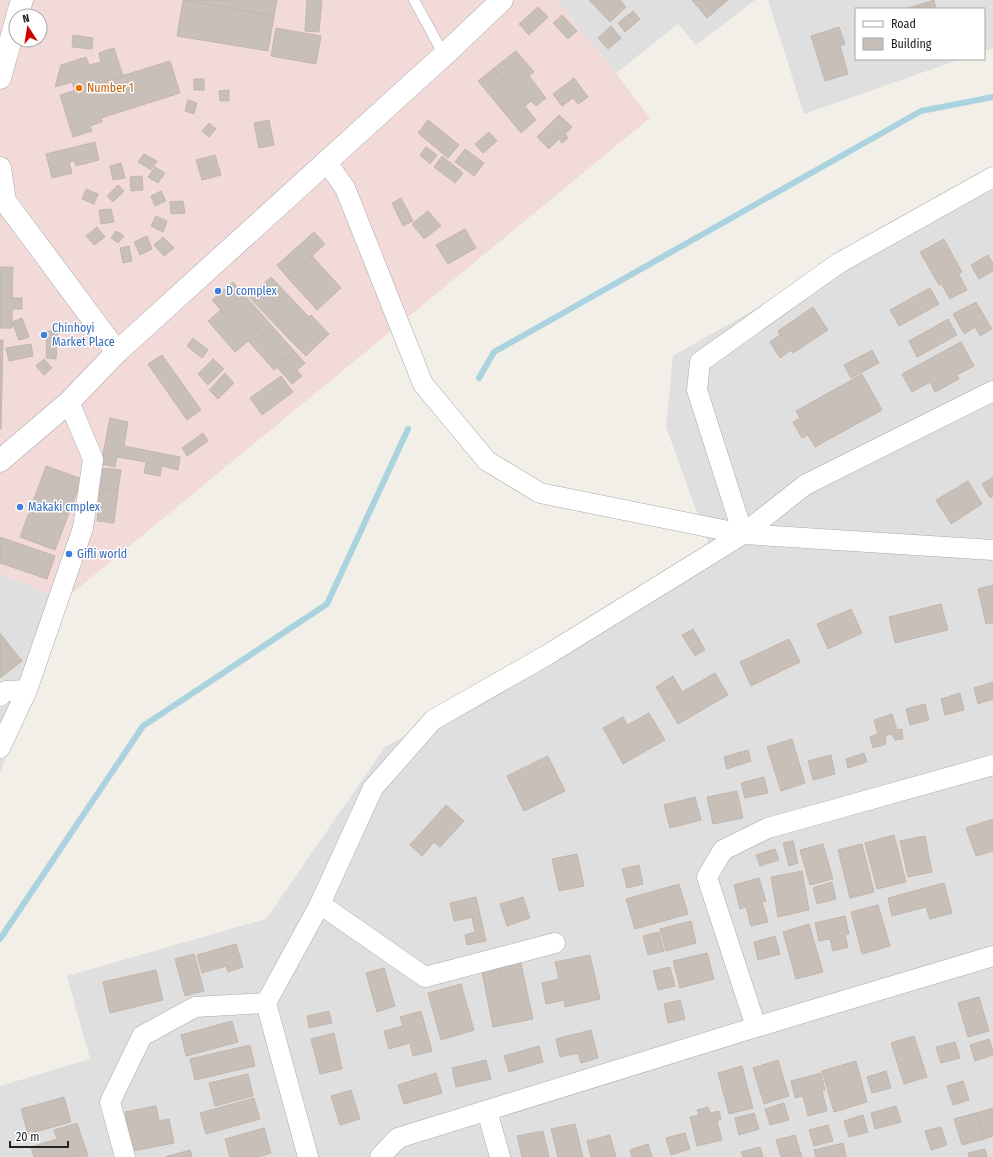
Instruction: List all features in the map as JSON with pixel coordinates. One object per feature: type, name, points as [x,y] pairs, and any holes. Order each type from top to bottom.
[{"type":"street","points":[[0,461],[69,402],[117,352],[444,55],[502,0]]},
{"type":"street","points":[[0,78],[8,48]]},
{"type":"street","points":[[326,161],[345,188],[423,384],[488,461],[540,493],[743,534],[993,550]]},
{"type":"street","points":[[0,168],[5,201],[117,352]]},
{"type":"street","points":[[743,534],[697,390],[700,362],[839,263],[993,177]]},
{"type":"street","points":[[308,1157],[266,1003],[320,904],[373,788],[433,720],[547,654],[743,534],[805,485],[993,391]]},
{"type":"street","points":[[0,748],[27,690],[83,528],[93,459],[69,402]]},
{"type":"street","points":[[0,696],[6,691],[27,690]]},
{"type":"street","points":[[756,1027],[707,877],[723,850],[768,828],[993,765]]},
{"type":"street","points":[[320,904],[425,977],[555,943]]},
{"type":"street","points":[[380,1157],[398,1138],[756,1027],[993,956]]},
{"type":"street","points":[[125,1157],[110,1102],[142,1036],[195,1007],[266,1003]]},
{"type":"street","points":[[487,1111],[500,1157]]},
{"type":"lane","points":[[414,0],[444,55]]},
{"type":"shaded area","points":[[0,0],[556,0],[616,73],[650,118],[64,600],[0,574]]},
{"type":"shaded area","points":[[556,0],[755,0],[696,45],[678,24],[616,73]]},
{"type":"shaded area","points":[[768,0],[993,0],[993,48],[985,51],[985,8],[855,8],[855,60],[958,60],[804,114]]},
{"type":"shaded area","points":[[993,173],[993,1157],[0,1157],[0,1086],[90,1059],[67,976],[266,919],[385,747],[663,590],[708,543],[666,427],[673,356]]},
{"type":"shaded area","points":[[0,574],[64,600],[0,773]]},
{"type":"building","points":[[183,0],[277,0],[274,16]]},
{"type":"building","points":[[183,0],[274,16],[268,51],[177,36]]},
{"type":"building","points":[[307,0],[322,0],[319,32],[305,31]]},
{"type":"building","points":[[589,0],[620,0],[626,7],[610,22]]},
{"type":"building","points":[[692,0],[728,0],[707,18]]},
{"type":"building","points":[[934,0],[936,8],[908,8]]},
{"type":"building","points":[[538,7],[548,17],[529,35],[519,24]]},
{"type":"building","points":[[633,11],[640,19],[625,32],[618,23]]},
{"type":"building","points":[[562,15],[577,31],[568,39],[553,23]]},
{"type":"building","points":[[611,26],[621,38],[608,49],[598,38]]},
{"type":"building","points":[[839,27],[845,44],[840,46],[848,74],[825,81],[811,36]]},
{"type":"building","points":[[276,28],[321,36],[316,64],[271,56]]},
{"type":"building","points":[[73,35],[93,38],[92,49],[72,47]]},
{"type":"building","points":[[114,48],[123,76],[75,91],[72,82],[55,87],[61,65],[86,57],[89,65],[101,62],[99,53]]},
{"type":"building","points":[[516,51],[534,72],[529,76],[546,98],[536,106],[531,101],[525,106],[494,68]]},
{"type":"building","points":[[170,61],[180,93],[101,118],[102,122],[90,126],[92,131],[73,137],[60,95]]},
{"type":"building","points":[[494,68],[536,120],[521,133],[478,81]]},
{"type":"building","points":[[574,78],[588,97],[578,104],[573,98],[562,106],[553,94]]},
{"type":"building","points":[[194,79],[204,79],[204,90],[194,90]]},
{"type":"building","points":[[229,90],[229,101],[220,101],[219,91]]},
{"type":"building","points":[[188,100],[197,103],[194,114],[185,111]]},
{"type":"building","points":[[559,115],[572,127],[565,134],[568,138],[562,143],[559,139],[549,149],[537,137]]},
{"type":"building","points":[[269,120],[274,145],[259,148],[254,123]]},
{"type":"building","points":[[428,120],[459,145],[448,158],[418,133]]},
{"type":"building","points":[[209,123],[216,129],[209,137],[202,131]]},
{"type":"building","points":[[489,132],[497,141],[483,153],[475,144]]},
{"type":"building","points":[[95,142],[99,160],[76,166],[74,161],[69,162],[72,173],[52,178],[46,154]]},
{"type":"building","points":[[426,147],[437,155],[430,164],[420,155]]},
{"type":"building","points":[[465,149],[484,163],[474,176],[455,162]]},
{"type":"building","points":[[144,154],[157,161],[151,170],[138,162]]},
{"type":"building","points":[[215,155],[221,175],[202,180],[196,160]]},
{"type":"building","points":[[442,156],[463,173],[455,183],[434,167]]},
{"type":"building","points":[[121,163],[125,178],[113,180],[110,166]]},
{"type":"building","points":[[155,167],[165,173],[158,183],[148,177]]},
{"type":"building","points":[[142,176],[143,190],[131,191],[130,177]]},
{"type":"building","points":[[118,185],[124,191],[113,202],[107,196]]},
{"type":"building","points":[[86,189],[98,194],[94,204],[82,199]]},
{"type":"building","points":[[161,191],[166,201],[155,206],[151,196]]},
{"type":"building","points":[[401,198],[413,221],[403,226],[392,203]]},
{"type":"building","points":[[183,201],[185,213],[171,214],[170,202]]},
{"type":"building","points":[[111,209],[114,222],[101,224],[99,210]]},
{"type":"building","points":[[428,211],[441,226],[424,239],[412,224]]},
{"type":"building","points":[[156,216],[167,221],[163,232],[151,226]]},
{"type":"building","points":[[97,227],[105,237],[94,245],[86,236]]},
{"type":"building","points":[[465,229],[476,248],[448,264],[436,245]]},
{"type":"building","points":[[116,231],[124,236],[118,243],[111,238]]},
{"type":"building","points":[[314,232],[325,244],[288,278],[277,265]]},
{"type":"building","points":[[147,236],[152,249],[140,255],[134,242]]},
{"type":"building","points":[[163,237],[174,248],[164,256],[154,245]]},
{"type":"building","points":[[944,239],[962,272],[939,285],[920,252]]},
{"type":"building","points":[[129,246],[132,261],[123,263],[120,248]]},
{"type":"building","points":[[988,255],[993,264],[993,271],[979,279],[971,265]]},
{"type":"building","points":[[312,256],[341,288],[317,310],[288,278]]},
{"type":"building","points":[[0,267],[13,267],[12,298],[22,298],[22,309],[12,309],[12,328],[0,328]]},
{"type":"building","points":[[959,275],[967,290],[950,299],[942,285]]},
{"type":"building","points":[[271,277],[309,317],[288,338],[249,297]]},
{"type":"building","points":[[233,282],[295,352],[285,360],[254,326],[243,335],[212,300]]},
{"type":"building","points":[[930,288],[939,304],[899,326],[890,310]]},
{"type":"building","points":[[976,302],[992,329],[980,336],[975,327],[964,334],[953,314]]},
{"type":"building","points":[[813,307],[828,330],[793,353],[791,350],[780,358],[770,342],[780,335],[778,331]]},
{"type":"building","points":[[221,310],[248,341],[235,352],[208,321]]},
{"type":"building","points":[[311,315],[329,334],[316,346],[298,327]]},
{"type":"building","points":[[22,318],[29,337],[19,340],[12,322]]},
{"type":"building","points":[[948,319],[957,335],[917,357],[909,341]]},
{"type":"building","points":[[254,326],[285,360],[274,370],[243,335]]},
{"type":"building","points":[[298,327],[316,346],[306,356],[288,338]]},
{"type":"building","points":[[47,331],[58,331],[56,359],[46,358]]},
{"type":"building","points":[[193,338],[208,350],[202,358],[187,346]]},
{"type":"building","points":[[0,340],[3,340],[1,429],[0,429]]},
{"type":"building","points":[[961,342],[974,366],[957,375],[959,379],[935,392],[930,382],[912,392],[902,374]]},
{"type":"building","points":[[31,344],[33,356],[9,361],[6,348]]},
{"type":"building","points":[[872,350],[879,363],[851,378],[844,365]]},
{"type":"building","points":[[295,352],[305,363],[297,370],[302,376],[292,384],[277,367]]},
{"type":"building","points":[[162,355],[201,410],[187,420],[148,364]]},
{"type":"building","points":[[44,359],[52,368],[44,375],[36,366]]},
{"type":"building","points":[[213,359],[224,369],[208,385],[198,374]]},
{"type":"building","points":[[225,373],[234,383],[218,399],[209,390]]},
{"type":"building","points":[[862,374],[882,410],[815,447],[808,435],[802,438],[793,422],[800,418],[796,411]]},
{"type":"building","points":[[281,376],[293,392],[262,415],[250,398]]},
{"type":"building","points":[[110,418],[128,422],[124,446],[180,457],[178,470],[162,466],[160,476],[144,473],[146,462],[117,457],[115,467],[101,464]]},
{"type":"building","points":[[203,433],[208,441],[187,456],[182,448]]},
{"type":"building","points":[[46,466],[82,479],[55,550],[20,537]]},
{"type":"building","points":[[103,468],[121,470],[118,491],[100,489]]},
{"type":"building","points":[[993,477],[993,496],[990,498],[982,484]]},
{"type":"building","points":[[968,481],[982,504],[951,524],[936,500]]},
{"type":"building","points":[[100,489],[118,491],[114,523],[97,521]]},
{"type":"building","points":[[0,537],[55,556],[47,579],[0,563]]},
{"type":"building","points":[[993,585],[993,623],[986,624],[978,589]]},
{"type":"building","points":[[941,604],[948,630],[895,643],[889,617]]},
{"type":"building","points":[[851,609],[862,633],[828,649],[817,624]]},
{"type":"building","points":[[693,629],[705,650],[695,656],[682,635]]},
{"type":"building","points":[[0,633],[22,661],[0,678]]},
{"type":"building","points":[[789,639],[800,662],[751,686],[740,662]]},
{"type":"building","points":[[715,673],[728,695],[678,724],[656,687],[673,676],[682,692]]},
{"type":"building","points":[[993,682],[993,699],[978,704],[974,688]]},
{"type":"building","points":[[960,693],[964,710],[945,715],[941,699]]},
{"type":"building","points":[[925,704],[929,720],[910,725],[906,709]]},
{"type":"building","points":[[649,713],[665,740],[623,764],[603,728],[623,717],[627,725]]},
{"type":"building","points":[[892,714],[897,730],[902,729],[903,739],[895,740],[892,734],[885,736],[886,744],[873,748],[870,737],[878,734],[874,720]]},
{"type":"building","points":[[792,739],[805,783],[781,791],[767,747]]},
{"type":"building","points":[[748,750],[751,761],[727,769],[724,757]]},
{"type":"building","points":[[864,753],[867,762],[848,768],[846,759]]},
{"type":"building","points":[[831,755],[835,774],[813,780],[808,761]]},
{"type":"building","points":[[548,756],[565,791],[524,811],[507,776]]},
{"type":"building","points":[[764,777],[768,793],[745,798],[741,783]]},
{"type":"building","points":[[737,791],[743,818],[713,824],[707,797]]},
{"type":"building","points":[[695,797],[701,820],[670,828],[664,805]]},
{"type":"building","points":[[446,805],[464,821],[440,847],[434,842],[422,856],[410,845]]},
{"type":"building","points":[[993,819],[993,851],[976,856],[966,828]]},
{"type":"building","points":[[894,835],[906,882],[877,889],[865,843]]},
{"type":"building","points":[[925,836],[932,872],[908,877],[900,841]]},
{"type":"building","points":[[793,841],[798,863],[789,866],[783,843]]},
{"type":"building","points":[[823,844],[833,879],[810,885],[800,850]]},
{"type":"building","points":[[862,844],[874,892],[850,898],[838,850]]},
{"type":"building","points":[[775,849],[779,860],[760,866],[756,855]]},
{"type":"building","points":[[577,854],[584,886],[559,891],[552,859]]},
{"type":"building","points":[[639,865],[643,884],[627,888],[622,869]]},
{"type":"building","points":[[802,871],[809,910],[778,917],[771,877]]},
{"type":"building","points":[[759,878],[766,901],[762,902],[768,922],[751,926],[746,907],[740,909],[734,885]]},
{"type":"building","points":[[832,882],[836,899],[817,904],[813,888]]},
{"type":"building","points":[[944,883],[952,913],[930,919],[926,907],[892,916],[888,898]]},
{"type":"building","points":[[679,884],[688,914],[635,929],[626,899]]},
{"type":"building","points":[[476,897],[486,941],[467,945],[465,935],[475,932],[472,917],[454,921],[450,903]]},
{"type":"building","points":[[523,897],[530,918],[507,926],[500,904]]},
{"type":"building","points":[[878,905],[890,946],[862,954],[851,912]]},
{"type":"building","points":[[845,916],[849,934],[845,935],[848,947],[833,951],[830,939],[819,941],[815,923]]},
{"type":"building","points":[[691,921],[696,943],[666,951],[660,929]]},
{"type":"building","points":[[809,924],[823,972],[796,979],[783,932]]},
{"type":"building","points":[[659,932],[664,951],[648,955],[643,936]]},
{"type":"building","points":[[775,936],[780,954],[758,960],[754,942]]},
{"type":"building","points":[[236,944],[243,967],[228,972],[226,966],[202,973],[197,955]]},
{"type":"building","points":[[707,953],[714,979],[680,988],[673,961]]},
{"type":"building","points":[[194,954],[204,991],[185,996],[175,959]]},
{"type":"building","points":[[590,955],[600,999],[565,1007],[564,1000],[546,1004],[542,983],[559,979],[555,962]]},
{"type":"building","points":[[520,959],[533,1019],[493,1027],[481,967]]},
{"type":"building","points":[[670,967],[675,986],[658,990],[653,971]]},
{"type":"building","points":[[384,968],[395,1006],[377,1012],[366,973]]},
{"type":"building","points":[[156,970],[163,1000],[110,1013],[103,982]]},
{"type":"building","points":[[461,984],[474,1030],[441,1040],[428,993]]},
{"type":"building","points":[[979,997],[989,1031],[968,1037],[958,1003]]},
{"type":"building","points":[[680,1000],[685,1019],[668,1023],[664,1004]]},
{"type":"building","points":[[329,1011],[332,1023],[309,1028],[307,1016]]},
{"type":"building","points":[[421,1011],[432,1051],[413,1056],[410,1043],[389,1049],[384,1031],[403,1026],[400,1017]]},
{"type":"building","points":[[232,1021],[238,1042],[186,1056],[181,1035]]},
{"type":"building","points":[[591,1030],[598,1058],[581,1063],[578,1053],[560,1057],[556,1039]]},
{"type":"building","points":[[334,1033],[342,1069],[320,1074],[311,1039]]},
{"type":"building","points":[[914,1036],[927,1077],[904,1084],[891,1043]]},
{"type":"building","points":[[989,1039],[993,1055],[975,1061],[970,1045]]},
{"type":"building","points":[[955,1042],[960,1058],[941,1063],[936,1047]]},
{"type":"building","points":[[250,1045],[255,1066],[195,1080],[190,1059]]},
{"type":"building","points":[[539,1046],[543,1062],[509,1072],[504,1056]]},
{"type":"building","points":[[486,1060],[491,1079],[456,1087],[452,1068]]},
{"type":"building","points":[[778,1060],[789,1096],[764,1104],[753,1068]]},
{"type":"building","points":[[856,1061],[867,1102],[834,1112],[822,1071]]},
{"type":"building","points":[[742,1066],[753,1108],[729,1114],[718,1073]]},
{"type":"building","points":[[886,1071],[891,1088],[872,1093],[867,1077]]},
{"type":"building","points":[[436,1073],[442,1093],[404,1104],[398,1085]]},
{"type":"building","points":[[821,1073],[825,1090],[822,1091],[827,1111],[808,1116],[803,1096],[795,1098],[791,1081]]},
{"type":"building","points":[[248,1074],[253,1096],[215,1106],[209,1083]]},
{"type":"building","points":[[963,1081],[969,1100],[953,1105],[947,1086]]},
{"type":"building","points":[[351,1090],[360,1119],[340,1125],[331,1096]]},
{"type":"building","points":[[64,1097],[71,1122],[28,1134],[21,1109]]},
{"type":"building","points":[[254,1098],[260,1119],[206,1134],[200,1113]]},
{"type":"building","points":[[784,1103],[789,1120],[770,1125],[765,1109]]},
{"type":"building","points":[[156,1106],[159,1121],[169,1119],[174,1143],[133,1151],[125,1112]]},
{"type":"building","points":[[896,1106],[901,1122],[875,1129],[871,1113]]},
{"type":"building","points":[[708,1107],[710,1113],[719,1111],[721,1119],[717,1121],[722,1140],[697,1146],[690,1117],[699,1115],[697,1110]]},
{"type":"building","points":[[993,1108],[993,1136],[984,1139],[976,1113]]},
{"type":"building","points":[[754,1113],[759,1129],[739,1135],[735,1118]]},
{"type":"building","points":[[976,1113],[984,1139],[962,1145],[954,1119]]},
{"type":"building","points":[[863,1115],[868,1132],[849,1137],[844,1121]]},
{"type":"building","points":[[77,1123],[88,1156],[34,1157],[31,1147],[57,1139],[54,1130]]},
{"type":"building","points":[[575,1124],[583,1157],[558,1157],[551,1129]]},
{"type":"building","points":[[828,1125],[833,1141],[814,1146],[809,1130]]},
{"type":"building","points":[[941,1127],[947,1145],[931,1150],[925,1131]]},
{"type":"building","points":[[264,1128],[271,1153],[258,1157],[230,1157],[225,1139]]},
{"type":"building","points":[[543,1131],[549,1157],[522,1157],[517,1136]]},
{"type":"building","points":[[685,1133],[690,1149],[671,1155],[666,1138]]},
{"type":"building","points":[[610,1135],[616,1157],[591,1157],[587,1141]]},
{"type":"building","points":[[795,1135],[800,1151],[781,1157],[776,1140]]},
{"type":"building","points":[[843,1143],[846,1157],[816,1157],[814,1150]]},
{"type":"building","points":[[648,1144],[652,1157],[632,1157],[630,1150]]},
{"type":"building","points":[[760,1147],[763,1157],[743,1157],[741,1152]]},
{"type":"building","points":[[985,1149],[987,1157],[969,1157],[968,1153]]},
{"type":"building","points":[[190,1150],[192,1157],[165,1157]]},
{"type":"building","points":[[801,1152],[802,1157],[782,1157]]},
{"type":"waterway","points":[[479,378],[494,352],[921,111],[993,97]]},
{"type":"waterway","points":[[0,939],[143,726],[327,604],[408,429]]},
{"type":"place","name":"Number 1","points":[[79,88]]},
{"type":"place","name":"D complex","points":[[218,291]]},
{"type":"place","name":"Chinhoyi Market Place","points":[[44,335]]},
{"type":"place","name":"Makaki cmplex","points":[[20,507]]},
{"type":"place","name":"Gifli world","points":[[69,554]]}]
